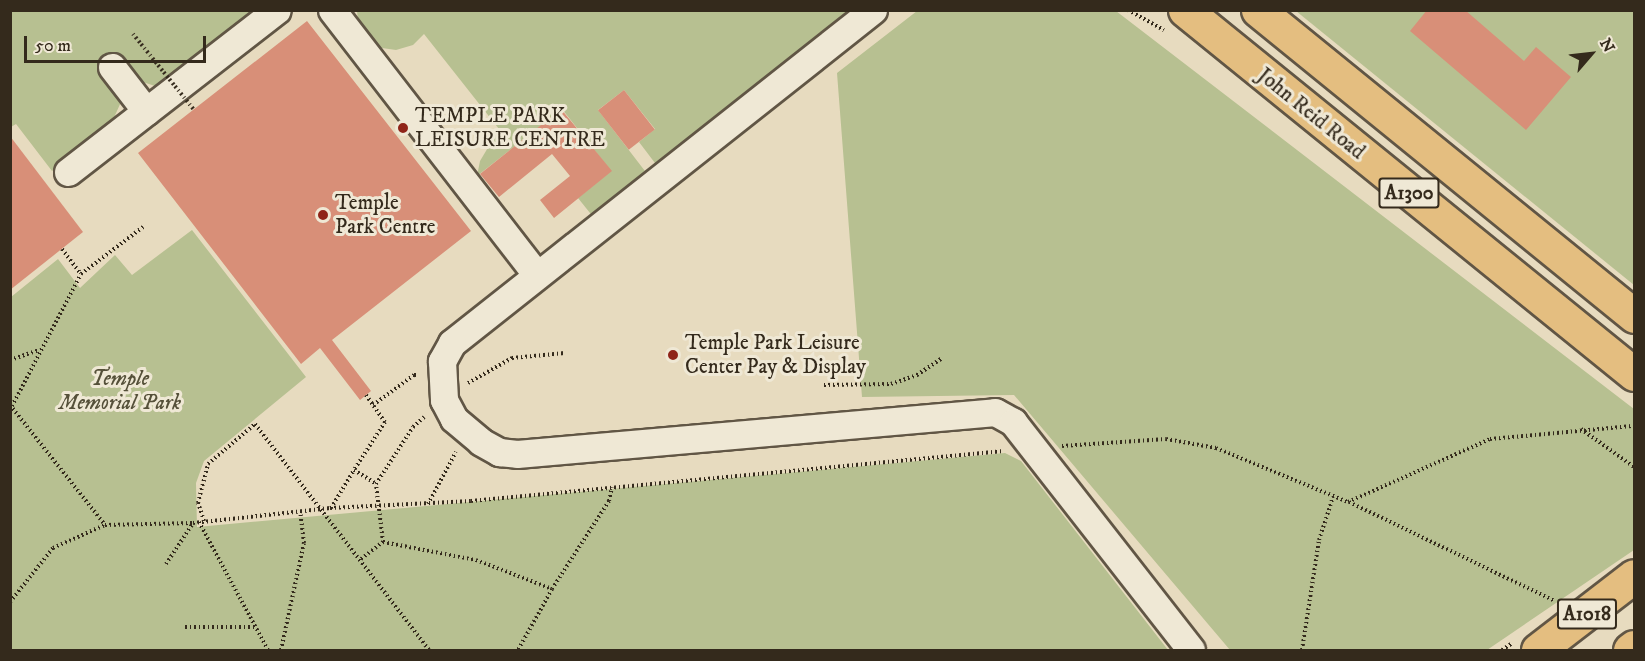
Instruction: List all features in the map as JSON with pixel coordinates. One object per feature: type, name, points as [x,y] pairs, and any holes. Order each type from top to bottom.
[{"type":"highway","name":"John Reid Road","points":[[1185,10],[1635,374]]},
{"type":"highway","name":"A1300","points":[[1258,10],[1635,316]]},
{"type":"highway","name":"A1018","points":[[1538,651],[1635,576]]},
{"type":"highway","name":"A1018","points":[[1630,651],[1635,647]]},
{"type":"lane","points":[[68,172],[277,10]]},
{"type":"lane","points":[[332,10],[537,275]]},
{"type":"lane","points":[[873,10],[537,275],[444,352],[444,400],[454,419],[468,430],[499,452],[517,454],[995,412],[1013,422],[1191,651]]},
{"type":"lane","points":[[112,67],[146,111]]},
{"type":"path","points":[[133,34],[194,110]]},
{"type":"path","points":[[105,525],[11,406],[81,274],[143,227]]},
{"type":"path","points":[[62,249],[81,274]]},
{"type":"path","points":[[10,360],[40,350]]},
{"type":"path","points":[[824,386],[891,384],[917,375],[942,358]]},
{"type":"path","points":[[373,405],[414,375]]},
{"type":"path","points":[[204,521],[198,503],[208,464],[255,424],[324,509],[429,651]]},
{"type":"path","points":[[1348,502],[1490,439],[1580,428],[1635,426]]},
{"type":"path","points":[[1580,428],[1635,467]]},
{"type":"path","points":[[429,504],[468,430]]},
{"type":"path","points":[[10,602],[53,548],[105,525],[196,522],[330,508],[429,504],[1033,448],[1133,441],[1186,443],[1216,448],[1348,502],[1565,606],[1577,622]]},
{"type":"path","points":[[330,508],[354,470]]},
{"type":"path","points":[[376,484],[383,542]]},
{"type":"path","points":[[518,651],[552,589],[609,501],[612,487]]},
{"type":"path","points":[[1302,651],[1319,540],[1333,497]]},
{"type":"path","points":[[281,651],[304,543],[300,512]]},
{"type":"path","points":[[166,564],[196,522]]},
{"type":"path","points":[[196,522],[268,651]]},
{"type":"path","points":[[361,559],[383,542],[476,560],[552,589]]},
{"type":"path","points":[[185,627],[255,627]]},
{"type":"green space","points":[[11,11],[258,11],[179,74],[155,86],[103,69],[121,102],[112,122],[52,171],[16,124],[11,127]]},
{"type":"green space","points":[[357,11],[859,11],[658,167],[639,142],[655,129],[624,90],[598,110],[648,175],[594,218],[578,198],[611,171],[562,109],[477,176],[480,161],[499,129],[424,34],[413,45],[396,50],[375,47],[359,30]]},
{"type":"green space","points":[[917,11],[1116,11],[1634,409],[1634,550],[1487,650],[1230,650],[1014,395],[862,397],[837,73]]},
{"type":"green space","points":[[1296,11],[1634,11],[1634,285]]},
{"type":"green space","name":"Temple Memorial Park","points":[[192,230],[306,377],[204,461],[196,483],[197,527],[1005,453],[1021,461],[1168,650],[11,650],[11,297],[58,259],[80,288],[115,255],[132,275]]},
{"type":"building","points":[[1427,10],[1465,10],[1524,61],[1536,47],[1571,77],[1526,130],[1410,31]]},
{"type":"building","name":"Temple Park Centre","points":[[307,21],[471,231],[332,340],[371,391],[360,400],[320,348],[301,364],[138,153]]},
{"type":"building","points":[[624,90],[655,129],[629,150],[598,110]]},
{"type":"building","points":[[561,109],[612,171],[554,218],[540,200],[570,176],[552,154],[499,197],[480,174]]},
{"type":"building","points":[[10,136],[83,232],[10,290]]},
{"type":"place","name":"TEMPLE PARK LEISURE CENTRE","points":[[403,128]]},
{"type":"place","name":"Temple Park Centre","points":[[323,215]]},
{"type":"place","name":"Temple Park Leisure Center Pay & Display","points":[[673,355]]}]
